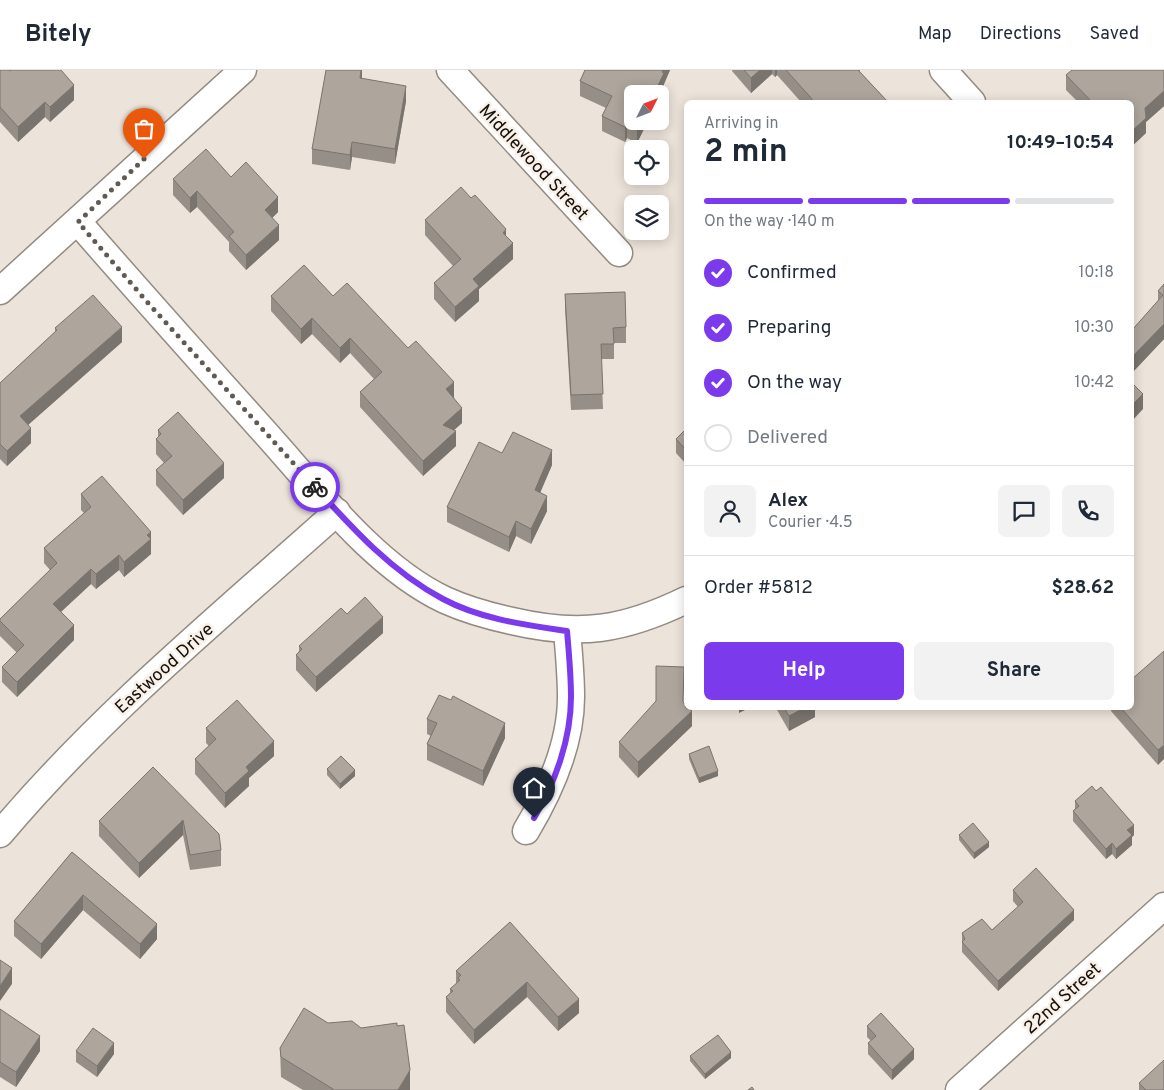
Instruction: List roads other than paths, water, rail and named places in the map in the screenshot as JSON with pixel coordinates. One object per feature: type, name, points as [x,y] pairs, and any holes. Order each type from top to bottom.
[{"type":"street","points":[[0,291],[243,70]]},
{"type":"street","name":"Middlewood Street","points":[[450,70],[619,253]]},
{"type":"street","points":[[943,70],[970,100]]},
{"type":"street","points":[[78,222],[149,304],[337,512],[374,550],[416,584],[444,600],[476,613],[567,631],[595,630],[628,623],[658,613],[684,601]]},
{"type":"street","name":"Eastwood Drive","points":[[0,834],[30,798],[120,706],[337,512]]},
{"type":"street","points":[[526,831],[541,806],[556,772],[566,738],[571,698],[567,631]]},
{"type":"street","name":"22nd Street","points":[[960,1090],[1164,906]]}]
